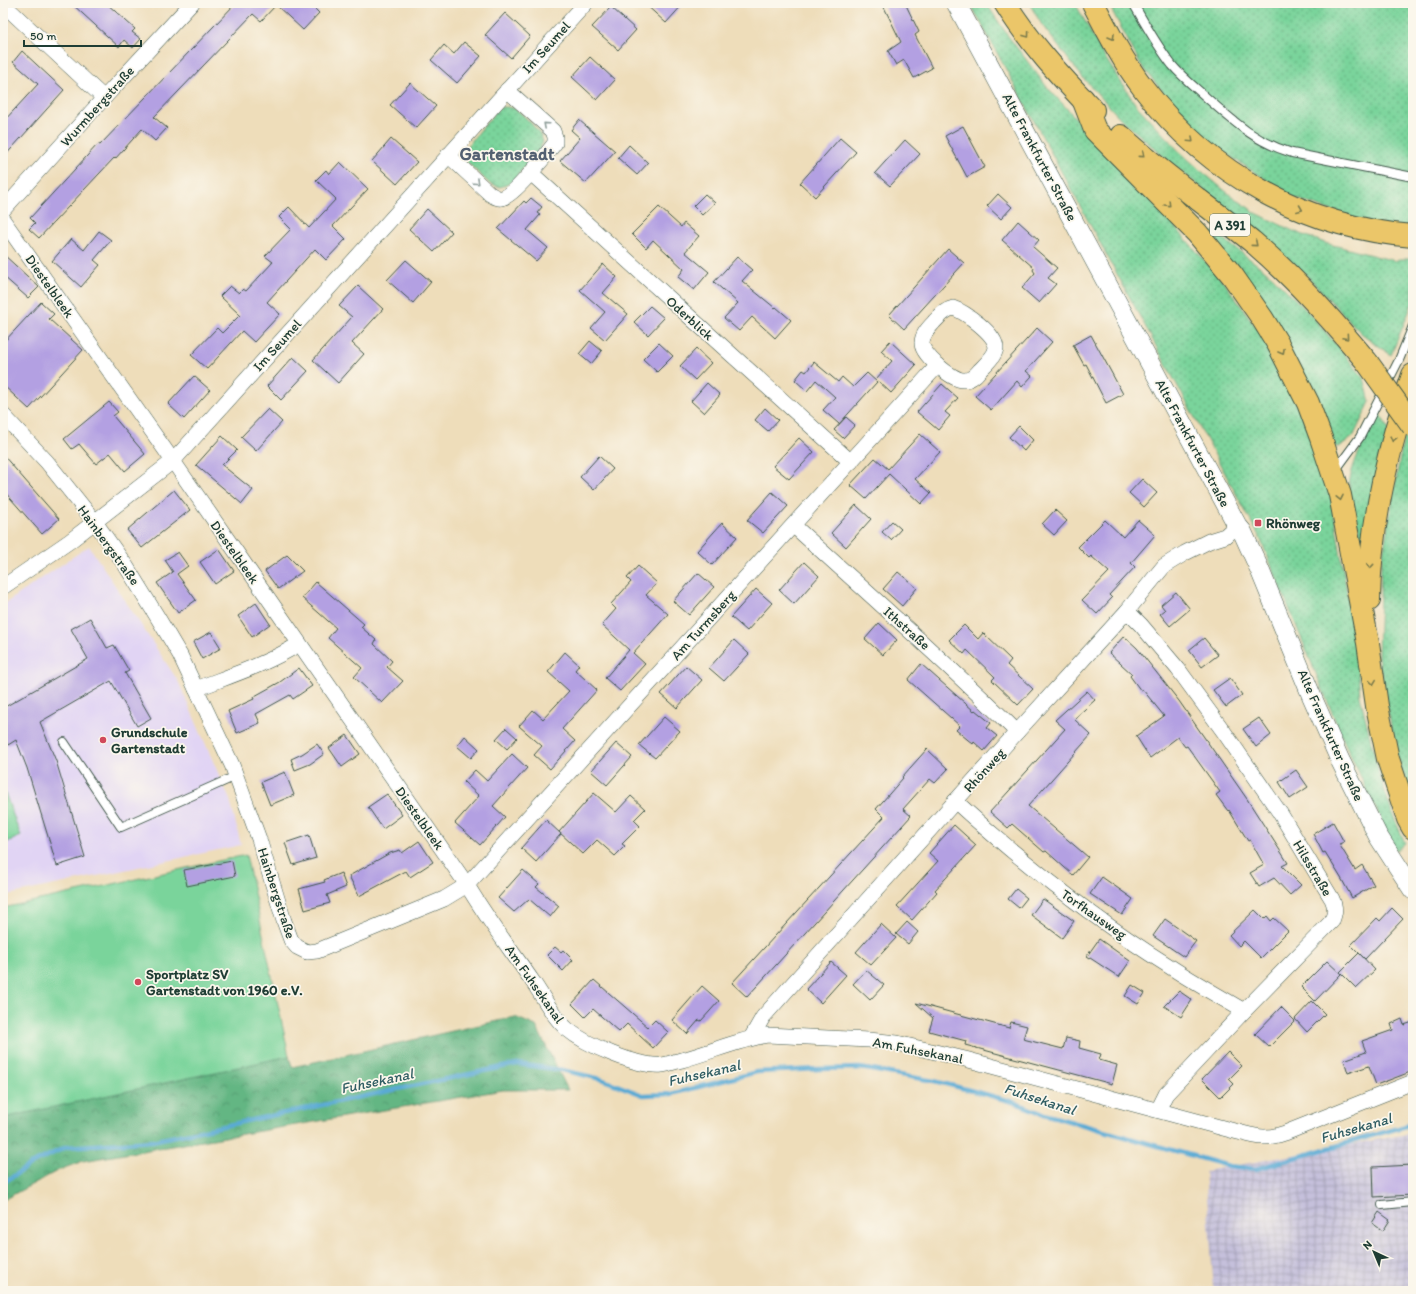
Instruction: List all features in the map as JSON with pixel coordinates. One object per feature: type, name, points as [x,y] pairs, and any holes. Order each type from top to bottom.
[{"type":"highway","name":"A 391","points":[[1005,3],[1030,39],[1056,70],[1110,127],[1138,152],[1253,243],[1298,284],[1329,316],[1367,362],[1413,426]]},
{"type":"highway","points":[[1093,3],[1128,65],[1144,88],[1179,129],[1220,165],[1267,194],[1318,216],[1344,225],[1371,231],[1413,236]]},
{"type":"highway","points":[[1083,99],[1095,130],[1197,233],[1232,275],[1259,313],[1292,370],[1308,403],[1340,495],[1368,643],[1377,706],[1388,759],[1408,819],[1413,828]]},
{"type":"highway","points":[[1368,643],[1370,573],[1377,509],[1388,456],[1413,375]]},
{"type":"street","name":"Wurmbergstraße","points":[[3,210],[192,3]]},
{"type":"street","name":"Im Seumel","points":[[3,587],[42,561],[95,522],[173,461],[586,3]]},
{"type":"street","name":"Alte Frankfurter Straße","points":[[956,3],[1237,525],[1242,531],[1260,568],[1312,697],[1340,760],[1378,836],[1413,890]]},
{"type":"street","points":[[3,4],[104,98]]},
{"type":"street","points":[[448,155],[490,194],[497,198],[502,198],[508,195],[531,173],[555,143],[555,136],[553,132],[507,90]]},
{"type":"street","name":"Oderblick","points":[[531,173],[851,462]]},
{"type":"street","name":"Diestelbleek","points":[[3,220],[173,461],[467,885]]},
{"type":"street","points":[[953,308],[961,311],[990,334],[994,340],[996,348],[993,356],[979,372],[969,380],[955,378],[938,365],[924,351],[922,345],[923,338],[927,330],[947,309],[953,308]]},
{"type":"street","name":"Am Turmsberg","points":[[467,885],[794,526],[938,365]]},
{"type":"street","name":"Hainbergstraße","points":[[3,415],[47,462],[95,522],[141,588],[180,655],[236,776],[259,839],[291,940],[298,947],[307,952],[318,951],[444,899],[467,885]]},
{"type":"street","name":"Rhönweg","points":[[750,1038],[763,1017],[1017,732],[1128,611],[1164,566],[1209,541],[1225,536],[1237,525]]},
{"type":"street","name":"Ithstraße","points":[[794,526],[963,679],[1017,732]]},
{"type":"street","name":"Hilsstraße","points":[[1128,611],[1178,669],[1280,813],[1334,904],[1335,915],[1332,921],[1244,1010],[1166,1094],[1158,1110]]},
{"type":"street","points":[[196,689],[252,669],[282,655],[299,644]]},
{"type":"street","name":"Torfhausweg","points":[[955,801],[1014,854],[1073,901],[1169,966],[1244,1010]]},
{"type":"street","name":"Am Fuhsekanal","points":[[467,885],[488,919],[561,1023],[586,1041],[621,1057],[642,1064],[663,1065],[750,1038],[767,1035],[869,1040],[897,1043],[965,1059],[1264,1138],[1272,1138],[1413,1082]]},
{"type":"lane","points":[[1133,3],[1162,51],[1173,66],[1236,124],[1258,138],[1274,147],[1292,153],[1413,177]]},
{"type":"lane","points":[[1333,473],[1360,437],[1399,360],[1413,326]]},
{"type":"lane","points":[[64,742],[121,827],[236,776]]},
{"type":"lane","points":[[1382,1205],[1413,1202]]},
{"type":"shaded area","name":"Grundschule Gartenstadt","points":[[89,546],[178,681],[230,800],[241,845],[3,896],[3,605]]},
{"type":"shaded area","points":[[1413,1133],[1413,1291],[1214,1291],[1205,1171]]},
{"type":"green space","points":[[970,3],[986,3],[1008,36],[1047,87],[1170,221],[1226,285],[1269,345],[1309,429],[1331,495],[1356,647],[1360,696],[1379,774],[1392,813],[1405,843],[1396,851],[1343,739],[1260,538]]},
{"type":"green space","points":[[1029,3],[1075,3],[1104,56],[1136,105],[1178,150],[1200,170],[1229,194],[1256,213],[1293,231],[1325,243],[1395,261],[1399,259],[1413,259],[1413,302],[1391,355],[1361,333],[1300,269],[1171,163],[1121,119],[1083,78],[1042,25]]},
{"type":"green space","points":[[1108,3],[1413,3],[1413,226],[1383,228],[1294,198],[1214,146],[1167,97],[1141,65]]},
{"type":"green space","points":[[502,107],[513,108],[523,115],[536,129],[543,142],[539,150],[511,183],[500,187],[490,184],[467,162],[463,154],[464,150],[498,109]]},
{"type":"green space","points":[[1213,231],[1271,275],[1313,317],[1364,378],[1370,402],[1353,437],[1339,447],[1332,446],[1211,235]]},
{"type":"green space","points":[[1379,413],[1389,429],[1366,541],[1362,542],[1349,493],[1349,484],[1351,473],[1359,452]]},
{"type":"green space","points":[[1404,435],[1413,449],[1413,807],[1396,752],[1378,657],[1381,565]]},
{"type":"green space","points":[[3,788],[21,836],[3,844]]},
{"type":"green space","name":"Sportplatz SV Gartenstadt von 1960 e.V.","points":[[246,855],[289,1056],[3,1118],[3,908]]},
{"type":"green space","points":[[515,1017],[536,1026],[568,1090],[503,1090],[83,1161],[59,1170],[3,1200],[3,1118],[289,1056],[292,1067]]},
{"type":"building","points":[[71,3],[106,3],[135,29],[132,32],[141,39],[133,48],[124,40],[119,47]]},
{"type":"building","points":[[236,3],[309,3],[319,13],[303,30],[276,5],[261,21],[253,14],[154,117],[167,128],[155,141],[142,129],[39,238],[29,229],[35,223],[30,218],[98,144],[100,145]]},
{"type":"building","points":[[644,3],[684,3],[666,23]]},
{"type":"building","points":[[882,3],[905,3],[919,32],[915,35],[932,68],[914,78],[904,60],[896,65],[888,51],[901,42]]},
{"type":"building","points":[[611,7],[636,30],[618,50],[592,27]]},
{"type":"building","points":[[505,13],[530,36],[511,58],[485,35]]},
{"type":"building","points":[[464,42],[481,56],[457,83],[431,60],[444,45],[454,54]]},
{"type":"building","points":[[22,51],[64,90],[3,158],[3,122],[38,84],[13,62]]},
{"type":"building","points":[[590,57],[615,80],[597,100],[572,77]]},
{"type":"building","points":[[410,83],[436,106],[416,128],[390,105]]},
{"type":"building","points":[[579,120],[615,151],[586,183],[560,161],[580,138],[571,130]]},
{"type":"building","points":[[963,126],[985,167],[967,177],[945,136]]},
{"type":"building","points":[[840,138],[856,152],[815,197],[800,183]]},
{"type":"building","points":[[391,139],[417,162],[397,184],[372,161]]},
{"type":"building","points":[[905,140],[920,154],[890,186],[875,173]]},
{"type":"building","points":[[629,145],[648,163],[637,175],[618,158]]},
{"type":"building","points":[[340,162],[368,189],[333,226],[346,239],[326,260],[315,249],[267,302],[280,314],[254,342],[242,331],[207,369],[191,355],[217,328],[222,333],[240,315],[220,296],[230,286],[239,293],[243,289],[246,291],[273,262],[265,256],[291,229],[279,217],[289,207],[309,228],[336,199],[316,180],[326,170],[329,174]]},
{"type":"building","points":[[705,194],[715,203],[702,215],[693,206]]},
{"type":"building","points":[[998,194],[1012,207],[1001,219],[987,206]]},
{"type":"building","points":[[531,198],[542,207],[537,213],[540,215],[527,230],[548,248],[536,261],[498,229],[524,201],[526,203]]},
{"type":"building","points":[[659,207],[681,227],[684,223],[699,236],[685,252],[709,272],[694,290],[678,277],[684,269],[653,240],[646,248],[632,234]]},
{"type":"building","points":[[427,209],[452,232],[434,252],[409,229]]},
{"type":"building","points":[[1018,221],[1039,240],[1033,247],[1057,268],[1048,278],[1056,284],[1039,303],[1022,288],[1035,273],[1033,270],[1034,268],[1002,240]]},
{"type":"building","points":[[99,231],[111,240],[94,260],[100,265],[81,287],[52,261],[71,239],[84,250]]},
{"type":"building","points":[[948,249],[964,263],[904,329],[889,315]]},
{"type":"building","points":[[3,254],[39,287],[28,298],[3,276]]},
{"type":"building","points":[[737,257],[752,270],[742,281],[791,320],[775,338],[752,317],[739,331],[724,318],[738,303],[714,282]]},
{"type":"building","points":[[406,260],[431,282],[413,303],[387,280]]},
{"type":"building","points":[[603,264],[617,277],[603,293],[628,314],[605,340],[591,328],[605,312],[580,290]]},
{"type":"building","points":[[358,286],[383,309],[352,343],[364,354],[338,383],[313,360],[352,317],[339,306]]},
{"type":"building","points":[[41,302],[54,314],[49,319],[83,350],[29,409],[3,385],[3,343]]},
{"type":"building","points":[[650,306],[664,318],[648,335],[634,322]]},
{"type":"building","points":[[1037,328],[1052,342],[1026,371],[1032,376],[1022,387],[1017,381],[991,410],[975,396]]},
{"type":"building","points":[[1091,335],[1123,394],[1106,403],[1086,364],[1084,365],[1073,345]]},
{"type":"building","points":[[590,341],[602,351],[591,364],[579,354]]},
{"type":"building","points":[[890,341],[916,365],[891,393],[876,379],[892,361],[881,351]]},
{"type":"building","points":[[659,343],[673,356],[657,372],[643,359]]},
{"type":"building","points":[[696,349],[711,363],[695,380],[680,366]]},
{"type":"building","points":[[293,357],[308,371],[281,400],[267,386]]},
{"type":"building","points":[[814,362],[838,382],[842,377],[853,387],[867,373],[877,382],[839,424],[823,410],[835,397],[816,380],[807,391],[795,380],[803,370],[806,372]]},
{"type":"building","points":[[194,376],[210,390],[184,419],[168,404]]},
{"type":"building","points":[[707,383],[720,395],[704,413],[691,401]]},
{"type":"building","points":[[942,384],[958,398],[945,412],[950,416],[938,430],[917,412]]},
{"type":"building","points":[[109,402],[118,412],[113,416],[145,454],[125,471],[110,453],[96,464],[79,444],[72,449],[64,439]]},
{"type":"building","points":[[765,408],[778,420],[768,431],[755,420]]},
{"type":"building","points":[[268,409],[282,422],[256,451],[241,437]]},
{"type":"building","points":[[846,417],[855,425],[843,438],[834,430]]},
{"type":"building","points":[[1019,426],[1033,440],[1024,451],[1009,437]]},
{"type":"building","points":[[920,434],[940,452],[915,479],[931,493],[921,504],[889,474],[866,499],[850,485],[875,458],[888,469]]},
{"type":"building","points":[[222,436],[237,450],[222,465],[253,490],[242,504],[196,465]]},
{"type":"building","points":[[799,438],[814,452],[789,479],[773,466]]},
{"type":"building","points":[[3,455],[59,519],[42,534],[3,490]]},
{"type":"building","points":[[599,456],[613,469],[594,490],[580,477]]},
{"type":"building","points":[[1142,479],[1157,493],[1144,507],[1129,493]]},
{"type":"building","points":[[174,490],[190,510],[142,548],[127,530]]},
{"type":"building","points":[[772,492],[788,506],[763,533],[747,520]]},
{"type":"building","points":[[856,505],[871,519],[846,547],[831,533]]},
{"type":"building","points":[[1055,510],[1067,521],[1054,535],[1042,524]]},
{"type":"building","points":[[1105,520],[1123,537],[1138,520],[1155,535],[1131,563],[1135,567],[1109,595],[1112,598],[1097,614],[1082,600],[1109,572],[1091,556],[1089,558],[1078,547]]},
{"type":"building","points":[[892,521],[901,529],[891,540],[882,532]]},
{"type":"building","points":[[722,523],[737,537],[712,565],[697,551]]},
{"type":"building","points":[[219,549],[234,571],[215,584],[200,562]]},
{"type":"building","points":[[178,552],[188,566],[177,574],[196,600],[178,613],[157,583],[173,572],[165,560]]},
{"type":"building","points":[[287,555],[303,571],[278,589],[265,571]]},
{"type":"building","points":[[804,562],[819,576],[794,604],[779,590]]},
{"type":"building","points":[[638,566],[657,583],[646,595],[668,614],[633,653],[645,664],[620,691],[605,678],[629,650],[602,625],[616,609],[611,604],[631,582],[627,578]]},
{"type":"building","points":[[898,572],[917,588],[902,606],[883,589]]},
{"type":"building","points":[[698,573],[714,587],[689,615],[673,601]]},
{"type":"building","points":[[316,582],[364,624],[361,627],[376,640],[374,644],[392,661],[387,667],[403,681],[382,703],[354,677],[362,668],[328,638],[336,628],[302,598]]},
{"type":"building","points":[[756,589],[772,603],[747,631],[731,617]]},
{"type":"building","points":[[1176,592],[1190,609],[1170,626],[1160,614],[1165,610],[1161,605]]},
{"type":"building","points":[[256,603],[270,624],[252,637],[238,616]]},
{"type":"building","points":[[90,618],[107,648],[114,645],[129,671],[125,673],[151,718],[137,726],[111,681],[40,722],[56,761],[85,857],[57,866],[27,768],[16,740],[8,745],[3,735],[3,708],[88,659],[71,629]]},
{"type":"building","points":[[879,623],[897,640],[883,655],[865,639]]},
{"type":"building","points":[[964,625],[978,639],[983,633],[1011,660],[1007,665],[1033,689],[1018,705],[992,680],[995,677],[967,650],[964,654],[949,640]]},
{"type":"building","points":[[211,632],[221,648],[202,659],[193,642]]},
{"type":"building","points":[[1124,636],[1137,648],[1179,701],[1247,799],[1288,863],[1282,866],[1301,885],[1290,895],[1274,878],[1259,887],[1250,873],[1264,865],[1250,840],[1248,841],[1229,810],[1228,811],[1216,795],[1220,792],[1187,746],[1185,747],[1178,737],[1150,758],[1136,736],[1164,716],[1143,690],[1141,691],[1130,676],[1132,674],[1109,653]]},
{"type":"building","points":[[1204,638],[1218,655],[1202,667],[1189,650]]},
{"type":"building","points":[[734,640],[749,654],[724,681],[709,668]]},
{"type":"building","points":[[565,652],[579,665],[575,670],[597,690],[562,729],[575,741],[550,769],[534,755],[542,746],[519,726],[533,710],[543,719],[569,691],[548,672]]},
{"type":"building","points":[[921,664],[974,711],[975,710],[991,723],[987,728],[997,736],[984,751],[956,730],[960,726],[908,680]]},
{"type":"building","points":[[686,666],[702,680],[677,708],[661,694]]},
{"type":"building","points":[[299,668],[312,686],[293,699],[290,695],[256,714],[260,723],[237,733],[228,711],[254,699],[253,697],[280,682]]},
{"type":"building","points":[[1230,678],[1242,695],[1226,707],[1213,690]]},
{"type":"building","points":[[1087,691],[1095,700],[1074,719],[1091,735],[1028,806],[1088,857],[1073,875],[1012,824],[1008,828],[990,812],[1065,729],[1055,720]]},
{"type":"building","points":[[664,717],[680,731],[655,758],[639,745]]},
{"type":"building","points":[[1259,718],[1271,735],[1256,747],[1243,729]]},
{"type":"building","points":[[506,728],[517,738],[507,749],[496,739]]},
{"type":"building","points":[[347,735],[360,754],[342,767],[329,748]]},
{"type":"building","points":[[465,736],[479,749],[471,758],[457,746]]},
{"type":"building","points":[[616,743],[632,757],[607,785],[591,771]]},
{"type":"building","points":[[317,744],[324,754],[310,764],[295,770],[291,759]]},
{"type":"building","points":[[927,749],[948,769],[935,783],[930,779],[903,809],[911,816],[747,997],[732,983],[884,817],[876,809]]},
{"type":"building","points":[[512,754],[527,768],[493,806],[505,817],[480,845],[455,823],[479,796],[464,782],[475,770],[487,781]]},
{"type":"building","points":[[1296,770],[1308,787],[1290,799],[1279,782]]},
{"type":"building","points":[[285,772],[294,795],[270,805],[261,782]]},
{"type":"building","points":[[594,793],[616,812],[631,796],[645,809],[634,820],[640,826],[622,844],[625,846],[615,856],[597,840],[583,854],[559,832]]},
{"type":"building","points":[[387,794],[402,815],[383,829],[368,807]]},
{"type":"building","points":[[546,820],[561,834],[536,862],[521,848]]},
{"type":"building","points":[[1333,822],[1344,842],[1339,844],[1355,870],[1362,865],[1374,885],[1352,898],[1325,852],[1323,853],[1313,834]]},
{"type":"building","points":[[954,825],[976,845],[935,890],[937,892],[912,920],[897,906],[938,861],[929,853]]},
{"type":"building","points":[[309,835],[316,858],[293,865],[285,843]]},
{"type":"building","points":[[419,841],[433,862],[410,877],[406,871],[359,896],[349,876],[390,853],[400,850],[402,853]]},
{"type":"building","points":[[232,861],[235,876],[187,886],[184,870]]},
{"type":"building","points":[[523,870],[539,884],[536,887],[559,906],[550,917],[529,899],[514,912],[498,898]]},
{"type":"building","points":[[341,873],[346,887],[327,895],[330,903],[305,910],[299,889],[325,882],[324,880]]},
{"type":"building","points":[[1102,877],[1133,899],[1122,915],[1090,894]]},
{"type":"building","points":[[1016,889],[1027,898],[1019,908],[1008,899]]},
{"type":"building","points":[[1043,899],[1074,921],[1062,938],[1031,915]]},
{"type":"building","points":[[1392,908],[1403,919],[1365,959],[1351,945],[1377,918],[1380,921]]},
{"type":"building","points":[[1255,910],[1264,919],[1267,916],[1271,921],[1274,918],[1288,931],[1261,958],[1244,941],[1239,946],[1229,935]]},
{"type":"building","points":[[1165,919],[1196,941],[1184,957],[1153,936]]},
{"type":"building","points":[[907,922],[918,932],[908,944],[896,934]]},
{"type":"building","points":[[881,924],[896,938],[871,965],[856,952]]},
{"type":"building","points":[[1099,939],[1130,961],[1119,977],[1087,956]]},
{"type":"building","points":[[555,947],[561,952],[563,950],[573,960],[563,971],[547,955]]},
{"type":"building","points":[[1359,953],[1375,970],[1356,988],[1340,972]]},
{"type":"building","points":[[1327,961],[1341,974],[1315,1001],[1301,987]]},
{"type":"building","points":[[831,962],[846,975],[821,1003],[806,989]]},
{"type":"building","points":[[866,970],[884,985],[870,1000],[853,984]]},
{"type":"building","points":[[594,980],[648,1027],[655,1020],[668,1032],[653,1048],[627,1024],[619,1032],[593,1009],[585,1017],[572,1004]]},
{"type":"building","points":[[1132,985],[1145,993],[1138,1004],[1125,996]]},
{"type":"building","points":[[702,986],[719,1001],[687,1034],[672,1020]]},
{"type":"building","points":[[1179,991],[1192,1000],[1181,1017],[1164,1006]]},
{"type":"building","points":[[1312,1001],[1325,1014],[1307,1032],[1295,1019]]},
{"type":"building","points":[[916,1003],[1009,1028],[1011,1022],[1027,1026],[1023,1039],[1063,1049],[1066,1038],[1080,1041],[1079,1048],[1101,1054],[1099,1060],[1117,1065],[1112,1084],[965,1045],[966,1041],[929,1031],[933,1018]]},
{"type":"building","points":[[1281,1007],[1295,1021],[1269,1047],[1255,1034]]},
{"type":"building","points":[[1402,1019],[1404,1025],[1413,1022],[1413,1071],[1376,1085],[1369,1066],[1348,1073],[1344,1060],[1366,1052],[1362,1041],[1393,1030],[1391,1024]]},
{"type":"building","points":[[1228,1052],[1242,1066],[1229,1079],[1234,1084],[1220,1097],[1202,1079]]},
{"type":"building","points":[[1413,1165],[1413,1195],[1374,1197],[1373,1167]]},
{"type":"building","points":[[1379,1212],[1390,1220],[1383,1231],[1372,1223]]},
{"type":"waterway","name":"Fuhsekanal","points":[[3,1183],[33,1163],[66,1147],[152,1141],[517,1064],[562,1070],[601,1079],[643,1095],[671,1094],[757,1072],[860,1068],[934,1081],[1013,1102],[1044,1114],[1229,1166],[1256,1169],[1413,1124]]},
{"type":"place","name":"Rhönweg","points":[[1258,523]]},
{"type":"place","name":"Grundschule Gartenstadt","points":[[103,740]]},
{"type":"place","name":"Sportplatz SV Gartenstadt von 1960 e.V.","points":[[138,982]]},
{"type":"district","name":"Gartenstadt","points":[[507,154]]}]
